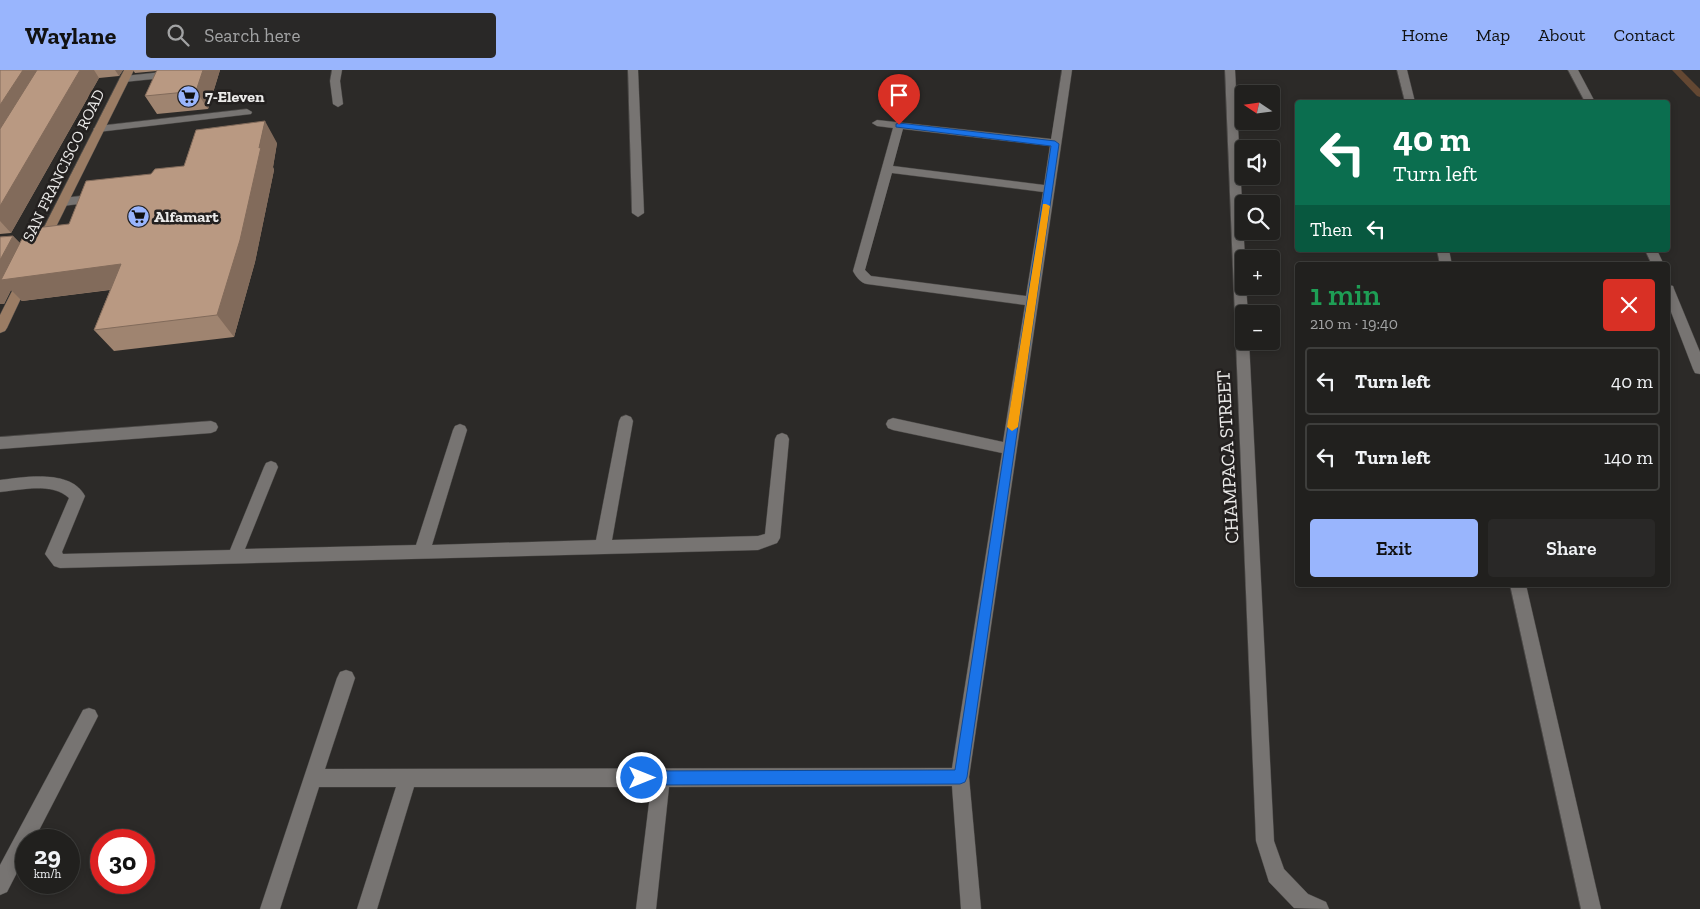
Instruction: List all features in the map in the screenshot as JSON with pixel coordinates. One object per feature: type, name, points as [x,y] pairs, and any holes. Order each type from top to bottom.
[{"type":"main road","name":"SAN FRANCISCO ROAD","points":[[0,328],[126,75]]},
{"type":"street","points":[[126,75],[212,70]]},
{"type":"street","points":[[337,70],[335,81],[338,104]]},
{"type":"street","points":[[633,70],[638,213]]},
{"type":"street","points":[[971,909],[960,777],[1066,70]]},
{"type":"street","name":"CHAMPACA STREET","points":[[1230,70],[1265,842],[1276,875],[1301,902],[1319,909]]},
{"type":"street","points":[[1402,70],[1410,100]]},
{"type":"street","points":[[1573,70],[1589,100]]},
{"type":"street","points":[[98,129],[247,112]]},
{"type":"street","points":[[877,123],[1055,144]]},
{"type":"street","points":[[899,125],[859,271],[867,280],[1032,301]]},
{"type":"street","points":[[886,169],[1048,189]]},
{"type":"street","points":[[62,202],[108,197]]},
{"type":"street","points":[[27,241],[44,240]]},
{"type":"street","points":[[1670,294],[1695,347],[1700,369]]},
{"type":"street","points":[[603,547],[626,421]]},
{"type":"street","points":[[893,424],[1009,449]]},
{"type":"street","points":[[0,443],[211,427]]},
{"type":"street","points":[[422,552],[460,430]]},
{"type":"street","points":[[0,486],[37,482],[66,486],[77,496],[53,554],[60,561],[758,543],[772,538],[782,439]]},
{"type":"street","points":[[235,556],[271,468]]},
{"type":"street","points":[[1518,587],[1591,909]]},
{"type":"street","points":[[270,909],[346,678]]},
{"type":"street","points":[[0,885],[89,716]]},
{"type":"street","points":[[313,778],[960,777]]},
{"type":"street","points":[[367,909],[408,778]]},
{"type":"street","points":[[646,909],[661,778]]},
{"type":"building","points":[[0,70],[23,70],[0,105]]},
{"type":"building","points":[[37,70],[80,70],[0,206],[0,129]]},
{"type":"building","points":[[157,70],[203,70],[196,91],[145,96]]},
{"type":"building","points":[[265,121],[240,240],[217,315],[94,330],[121,264],[1,280],[27,229],[69,224],[86,181],[151,174],[155,169],[184,166],[196,130]]},
{"type":"building","points":[[13,236],[0,260],[0,237]]},
{"type":"waterway","points":[[1676,70],[1700,94]]},
{"type":"slow traffic","points":[[1012,427],[1046,206]]},
{"type":"place","name":"7-Eleven","points":[[189,96]]},
{"type":"place","name":"Alfamart","points":[[138,216]]},
{"type":"route","points":[[642,778],[960,777],[1055,144],[899,125]]}]
